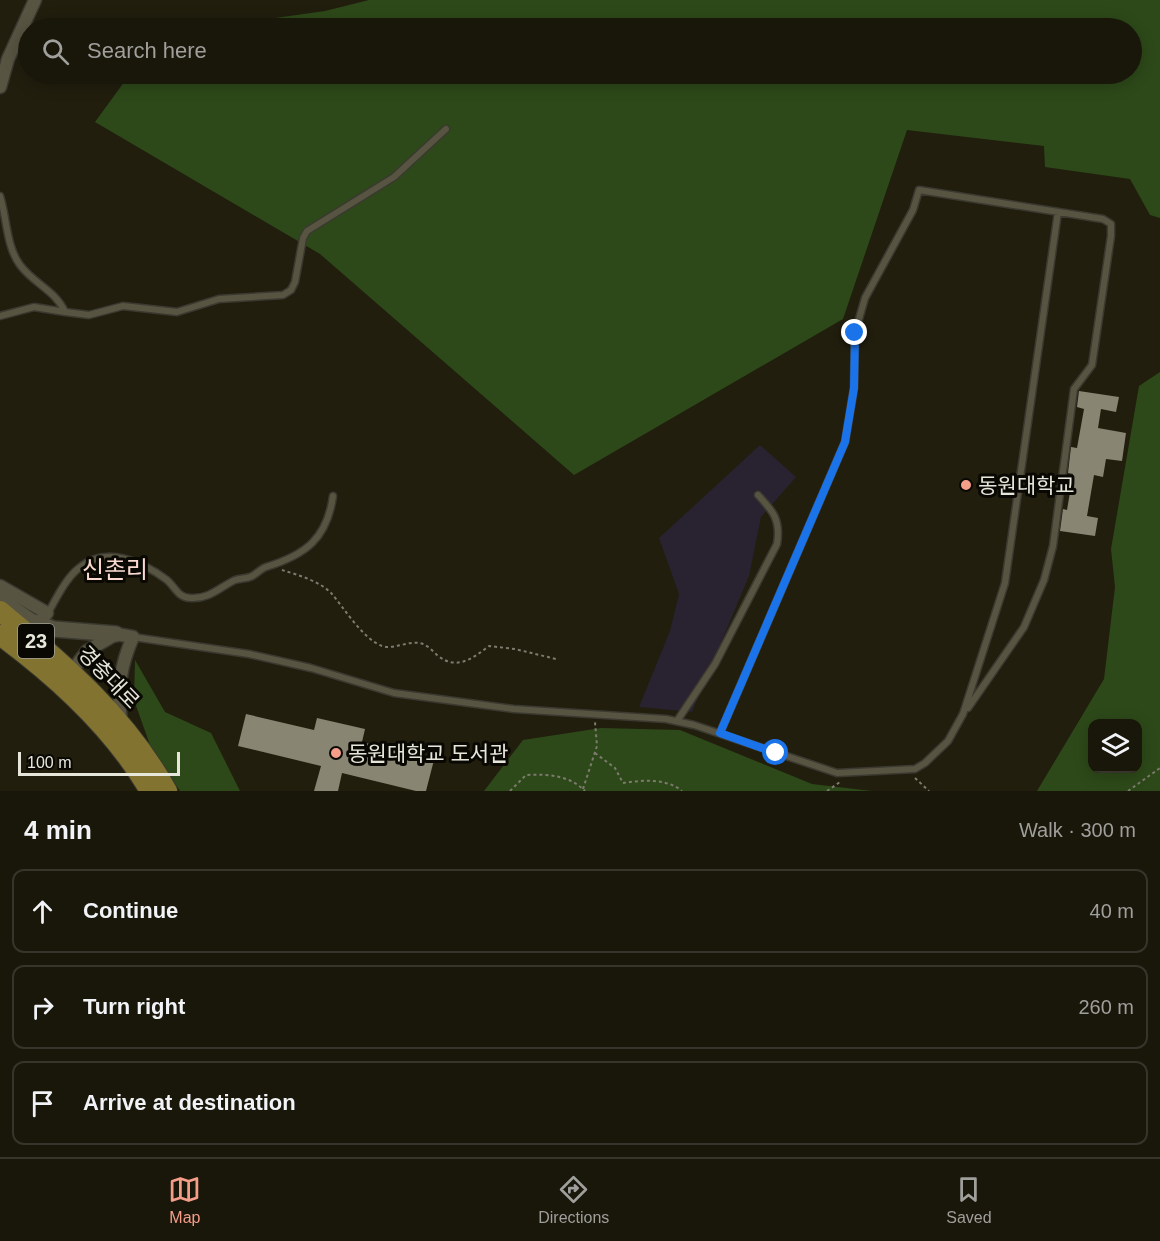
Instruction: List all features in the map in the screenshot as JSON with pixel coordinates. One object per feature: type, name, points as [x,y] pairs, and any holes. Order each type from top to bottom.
[{"type":"main road","name":"경충대로","points":[[0,611],[66,678],[121,723],[143,750],[167,791]]},
{"type":"main road","name":"경충대로","points":[[0,635],[66,678],[127,756],[150,791]]},
{"type":"street","points":[[27,18],[35,0]]},
{"type":"street","points":[[0,87],[8,59],[18,37]]},
{"type":"street","points":[[0,586],[54,629],[133,637],[124,657],[119,681],[121,723]]},
{"type":"street","points":[[0,600],[43,619]]},
{"type":"street","points":[[66,678],[87,651],[116,634]]},
{"type":"lane","points":[[0,316],[34,307],[89,315],[123,306],[177,312],[219,300],[283,295],[291,290],[296,282],[303,238],[307,231],[394,177],[446,129]]},
{"type":"lane","points":[[133,637],[249,654],[311,668],[394,693],[514,709],[677,721],[720,733],[837,773],[906,770],[925,764],[948,741],[963,714],[1024,627],[1044,580],[1053,546],[1074,389],[1092,364],[1112,236],[1111,224],[1103,219],[919,190],[913,210],[865,298],[855,333],[854,388],[845,442],[720,733]]},
{"type":"lane","points":[[0,196],[15,257],[26,271],[54,293],[65,312]]},
{"type":"lane","points":[[963,714],[1005,583],[1058,212]]},
{"type":"lane","points":[[677,721],[715,663],[777,544],[780,530],[776,515],[758,495]]},
{"type":"lane","points":[[43,619],[78,568],[97,558],[117,557],[144,565],[168,581],[179,595],[192,598],[215,594],[234,580],[252,576],[263,567],[271,566],[309,548],[326,523],[333,496]]},
{"type":"path","points":[[271,566],[305,578],[330,592],[348,618],[382,646],[401,646],[413,642],[425,644],[447,663],[458,664],[476,656],[489,646],[515,649],[556,659]]},
{"type":"path","points":[[510,791],[526,775],[547,774],[560,776],[584,790],[595,753],[594,715]]},
{"type":"path","points":[[595,753],[615,768],[623,783],[657,782],[675,785],[682,791]]},
{"type":"path","points":[[1128,791],[1160,768]]},
{"type":"path","points":[[906,770],[929,791]]},
{"type":"path","points":[[827,791],[853,774]]},
{"type":"shaded area","points":[[760,445],[796,477],[761,517],[749,576],[692,712],[639,707],[670,631],[679,594],[659,538]]},
{"type":"green space","points":[[369,0],[1160,0],[1160,218],[1150,215],[1130,179],[1045,167],[1044,146],[907,130],[843,319],[574,475],[320,254],[95,122],[123,84],[1142,84],[1142,18],[275,18],[325,11]]},
{"type":"green space","points":[[1160,372],[1160,791],[1037,791],[1104,679],[1115,587],[1111,549],[1139,386]]},
{"type":"green space","points":[[135,660],[165,712],[211,733],[240,791],[180,791],[150,745],[134,700]]},
{"type":"green space","points":[[601,728],[680,730],[812,784],[872,791],[484,791],[523,740]]},
{"type":"building","points":[[1079,391],[1119,397],[1116,412],[1101,409],[1098,428],[1126,433],[1122,461],[1106,459],[1103,477],[1094,475],[1087,516],[1098,518],[1095,536],[1060,531],[1063,509],[1067,510],[1073,474],[1068,473],[1071,447],[1077,448],[1084,409],[1077,407]]},
{"type":"building","name":"동원대학교 도서관","points":[[246,714],[314,730],[317,718],[365,729],[362,742],[434,760],[426,791],[416,791],[342,773],[338,791],[314,791],[321,766],[238,746]]},
{"type":"place","name":"동원대학교","points":[[966,485]]},
{"type":"place","name":"동원대학교 도서관","points":[[336,753]]},
{"type":"district","name":"신촌리","points":[[115,569]]},
{"type":"route","points":[[776,753],[720,733],[845,442],[854,388],[855,333]]}]
